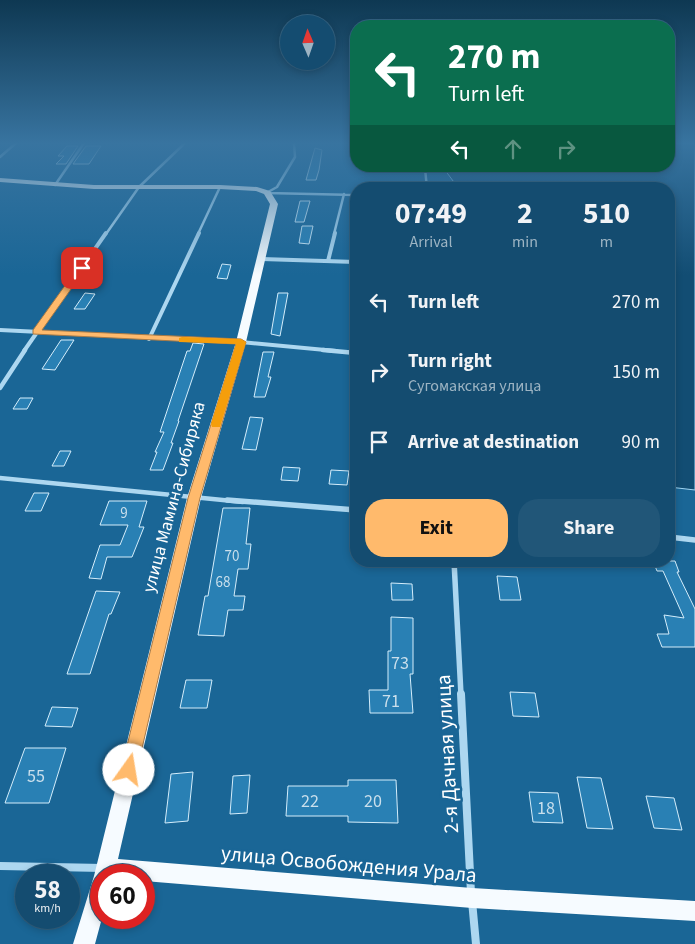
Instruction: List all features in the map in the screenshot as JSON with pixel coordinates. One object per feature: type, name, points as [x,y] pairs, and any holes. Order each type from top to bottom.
[{"type":"main road","points":[[97,187],[138,187]]},
{"type":"main road","points":[[221,187],[257,189],[267,193]]},
{"type":"main road","name":"улица Мамина-Сибиряка","points":[[107,864],[194,498],[241,342],[262,259],[274,204],[267,193]]},
{"type":"main road","name":"улица Освобождения Урала","points":[[155,879],[695,911]]},
{"type":"main road","name":"улица Мамина-Сибиряка","points":[[84,944],[90,924]]},
{"type":"street","points":[[0,388],[36,332],[139,187]]},
{"type":"street","points":[[149,339],[220,187]]},
{"type":"street","points":[[267,193],[277,187]]},
{"type":"street","points":[[267,193],[350,194]]},
{"type":"street","points":[[328,261],[344,194]]},
{"type":"street","points":[[262,259],[350,262]]},
{"type":"street","points":[[0,330],[149,339],[241,342],[350,352]]},
{"type":"street","points":[[0,478],[194,498],[350,510]]},
{"type":"street","points":[[675,538],[695,540]]},
{"type":"street","name":"2-я Дачная улица","points":[[454,567],[476,944]]},
{"type":"street","name":"улица Освобождения Урала","points":[[0,866],[90,875]]},
{"type":"water","points":[[675,187],[695,187],[695,490],[675,488]]},
{"type":"building","points":[[300,201],[310,201],[304,222],[295,222]]},
{"type":"building","points":[[302,226],[313,226],[309,244],[299,243]]},
{"type":"building","points":[[222,264],[231,265],[227,279],[217,278]]},
{"type":"building","points":[[85,293],[95,294],[85,309],[74,309]]},
{"type":"building","points":[[278,293],[288,293],[280,336],[271,334]]},
{"type":"building","points":[[61,340],[74,340],[55,370],[42,369]]},
{"type":"building","points":[[193,343],[204,344],[171,443],[173,443],[163,470],[150,470],[157,452],[155,452],[164,432],[160,432],[187,351],[190,351]]},
{"type":"building","points":[[263,352],[274,352],[268,377],[271,377],[265,397],[254,397]]},
{"type":"building","points":[[20,398],[33,398],[27,409],[13,409]]},
{"type":"building","points":[[250,417],[263,418],[256,450],[242,449]]},
{"type":"building","points":[[60,451],[71,451],[64,466],[52,466]]},
{"type":"building","points":[[283,467],[300,468],[298,481],[281,480]]},
{"type":"building","points":[[331,470],[349,471],[347,485],[329,484]]},
{"type":"building","points":[[34,493],[49,493],[41,511],[25,511]]},
{"type":"building","points":[[109,501],[147,501],[139,527],[144,527],[132,557],[107,557],[101,579],[89,578],[100,545],[120,545],[128,525],[100,525]]},
{"type":"building","points":[[223,508],[250,508],[246,544],[251,544],[248,569],[238,569],[234,596],[245,596],[243,610],[228,610],[224,636],[198,635],[205,596],[208,596]]},
{"type":"building","points":[[675,561],[679,572],[677,572],[695,609],[695,647],[662,647],[657,634],[669,634],[664,615],[684,618],[663,571],[657,571],[655,567],[675,567]]},
{"type":"building","points":[[497,576],[517,577],[521,600],[500,600]]},
{"type":"building","points":[[391,583],[412,584],[413,600],[392,600]]},
{"type":"building","points":[[96,591],[120,592],[111,614],[109,614],[90,674],[67,674]]},
{"type":"building","points":[[391,617],[413,618],[413,674],[410,674],[413,713],[370,713],[369,690],[388,690],[388,651],[391,651]]},
{"type":"building","points":[[186,680],[212,680],[207,708],[180,708]]},
{"type":"building","points":[[510,692],[535,693],[539,717],[513,716]]},
{"type":"building","points":[[52,707],[78,708],[72,727],[45,726]]},
{"type":"building","points":[[25,748],[66,748],[49,803],[5,803]]},
{"type":"building","points":[[193,772],[188,821],[165,823],[171,774]]},
{"type":"building","points":[[250,775],[247,813],[230,814],[233,776]]},
{"type":"building","points":[[577,777],[601,778],[613,829],[587,828]]},
{"type":"building","points":[[348,780],[396,780],[398,823],[348,822],[348,816],[286,816],[288,786],[348,786]]},
{"type":"building","points":[[529,792],[558,793],[563,823],[533,822]]},
{"type":"building","points":[[646,796],[674,798],[682,830],[654,828]]},
{"type":"slow traffic","points":[[182,340],[241,342],[216,424]]},
{"type":"route","points":[[82,268],[36,332],[241,342],[194,498],[129,770]]}]
